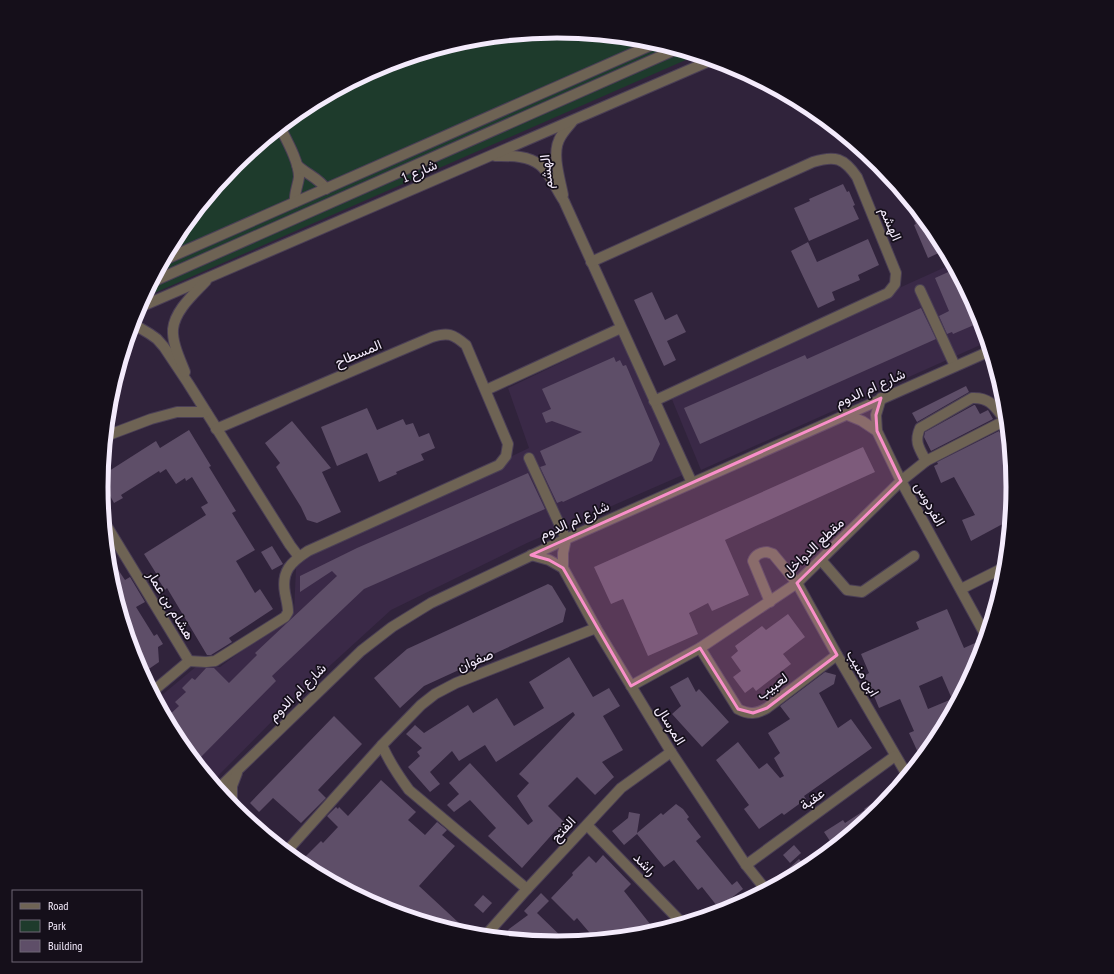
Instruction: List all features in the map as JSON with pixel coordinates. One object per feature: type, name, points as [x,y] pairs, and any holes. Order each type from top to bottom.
[{"type":"street","name":"شارع 1","points":[[172,257],[646,47]]},
{"type":"street","name":"شارع 1","points":[[159,279],[670,52]]},
{"type":"street","name":"شارع 1","points":[[147,304],[705,63]]},
{"type":"street","name":"الهشم","points":[[564,201],[557,147],[559,140],[574,120]]},
{"type":"street","points":[[282,132],[298,165],[299,178],[295,194],[295,202]]},
{"type":"street","name":"الهشم","points":[[490,156],[519,156],[540,164],[546,171],[564,201],[692,483]]},
{"type":"street","name":"الهشم","points":[[591,262],[813,162],[825,158],[838,159],[849,166],[857,177],[896,273],[895,284],[888,293],[654,401]]},
{"type":"street","points":[[298,165],[326,188]]},
{"type":"street","points":[[188,383],[175,342],[173,330],[178,315],[210,277]]},
{"type":"street","points":[[920,290],[954,366]]},
{"type":"street","points":[[137,328],[157,339],[188,383],[290,546],[299,557]]},
{"type":"street","points":[[486,390],[621,328]]},
{"type":"street","name":"المسطاح","points":[[189,661],[215,661],[285,617],[288,612],[284,581],[285,572],[299,557],[308,551],[499,465],[506,456],[508,444],[466,345],[456,336],[444,333],[216,429]]},
{"type":"street","name":"شارع ام الدوم","points":[[222,786],[346,664],[376,638],[411,614],[566,538],[954,366],[986,354]]},
{"type":"street","name":"الفردوس","points":[[881,398],[876,415],[877,431],[901,481],[983,629]]},
{"type":"street","points":[[926,461],[917,443],[916,436],[920,428],[972,398],[980,398],[988,401],[999,412]]},
{"type":"street","points":[[111,434],[151,419],[177,412],[206,412]]},
{"type":"street","points":[[845,414],[862,421],[877,431]]},
{"type":"street","name":"مقطع الدواخل","points":[[631,686],[700,648],[797,583],[901,481],[926,461],[1001,423]]},
{"type":"street","points":[[528,458],[566,538],[563,553],[563,568],[549,560],[531,555]]},
{"type":"street","name":"هشام بن عمار","points":[[111,532],[189,661],[156,689]]},
{"type":"street","name":"ابن منيب","points":[[770,602],[753,561],[754,557],[764,552],[770,552],[797,583],[895,756],[905,770]]},
{"type":"street","points":[[821,560],[847,590],[862,592],[914,556]]},
{"type":"street","name":"المرسال","points":[[563,568],[596,628],[671,752],[746,865],[763,886]]},
{"type":"street","points":[[961,589],[998,571]]},
{"type":"street","name":"صفوان","points":[[290,847],[382,745],[421,705],[436,694],[456,683],[596,628]]},
{"type":"street","name":"لعبيب","points":[[700,648],[738,709],[753,713],[760,712],[767,708],[837,655]]},
{"type":"street","points":[[382,745],[395,772],[409,790],[527,889]]},
{"type":"street","name":"الفتح","points":[[490,931],[621,788],[671,752]]},
{"type":"street","name":"عقبة","points":[[746,865],[895,756]]},
{"type":"street","points":[[232,796],[232,786],[238,771]]},
{"type":"street","name":"راشد","points":[[587,825],[678,919]]},
{"type":"highlighted area","points":[[881,398],[876,415],[877,431],[901,481],[797,583],[837,655],[767,708],[753,713],[738,709],[700,648],[631,686],[563,568],[549,560],[531,555]]},
{"type":"shaded area","points":[[948,266],[972,315],[982,344],[701,470],[669,392]]},
{"type":"shaded area","points":[[625,332],[685,474],[527,543],[391,610],[300,693],[215,778],[184,736],[160,697],[198,665],[220,667],[294,612],[296,568],[309,553],[529,448],[508,388]]},
{"type":"green space","points":[[557,38],[616,42],[673,53],[689,58],[151,294],[168,262],[201,214],[219,191],[261,149],[308,114],[333,98],[358,84],[385,72],[441,53],[498,42],[528,39]]},
{"type":"building","points":[[843,184],[847,192],[849,191],[855,205],[853,206],[859,219],[809,241],[794,208],[810,201],[809,199]]},
{"type":"building","points":[[909,209],[940,253],[928,258],[914,225],[916,224]]},
{"type":"building","points":[[868,239],[879,265],[858,275],[860,280],[832,292],[835,300],[818,308],[791,251],[808,242],[817,262]]},
{"type":"building","points":[[951,271],[960,288],[975,324],[953,334],[952,332],[947,334],[939,316],[949,311],[935,278]]},
{"type":"building","points":[[652,292],[665,320],[677,314],[686,332],[667,341],[676,360],[664,366],[634,300]]},
{"type":"building","points":[[921,308],[936,339],[700,444],[684,408],[805,355],[807,359]]},
{"type":"building","points":[[614,357],[616,362],[620,360],[623,366],[626,365],[660,444],[652,461],[563,502],[557,503],[540,467],[546,465],[540,451],[582,432],[552,421],[546,423],[542,413],[551,409],[542,389]]},
{"type":"building","points":[[966,386],[969,392],[917,422],[912,413]]},
{"type":"building","points":[[974,405],[980,414],[988,410],[993,419],[931,451],[924,437],[925,432]]},
{"type":"building","points":[[367,408],[377,430],[403,419],[406,425],[413,423],[419,437],[429,433],[435,448],[421,454],[424,460],[396,472],[397,474],[379,482],[367,453],[337,466],[321,427]]},
{"type":"building","points":[[292,421],[331,468],[322,472],[341,512],[317,523],[307,520],[301,507],[276,467],[280,463],[265,443]]},
{"type":"building","points":[[189,430],[211,466],[209,467],[236,511],[232,513],[255,550],[236,561],[255,593],[260,589],[273,609],[229,638],[232,642],[211,655],[207,655],[167,588],[165,590],[144,554],[206,515],[201,507],[208,503],[192,477],[186,481],[185,478],[176,484],[166,469],[160,473],[159,471],[121,495],[123,498],[114,503],[108,492],[109,470],[156,441],[160,448]]},
{"type":"building","points":[[999,431],[1003,439],[1005,458],[1006,487],[1004,523],[971,541],[962,520],[975,515],[954,477],[941,483],[934,466],[938,464],[937,462]]},
{"type":"building","points":[[863,447],[875,472],[725,540],[749,595],[712,611],[708,603],[689,613],[698,634],[648,656],[623,599],[611,604],[594,567]]},
{"type":"building","points":[[528,473],[545,509],[364,589],[272,676],[276,681],[200,758],[170,714],[179,706],[175,702],[186,692],[182,688],[192,678],[195,680],[206,668],[214,668],[229,683],[257,655],[255,653],[337,576],[332,571],[300,592],[300,576],[357,548]]},
{"type":"building","points":[[272,546],[283,564],[272,570],[261,552]]},
{"type":"building","points":[[115,566],[125,580],[130,577],[145,602],[136,607],[154,636],[157,634],[163,644],[158,647],[159,662],[147,670],[123,603]]},
{"type":"building","points":[[548,584],[552,586],[566,609],[563,622],[424,686],[400,708],[374,678],[407,649]]},
{"type":"building","points":[[947,609],[964,648],[975,643],[976,647],[960,686],[946,712],[918,753],[909,733],[914,731],[900,699],[879,708],[864,676],[869,673],[861,654],[919,629],[916,622]],"holes":[[[942,676],[952,699],[928,709],[919,686]]]},
{"type":"building","points":[[788,614],[805,637],[783,654],[791,664],[756,691],[753,687],[745,693],[733,677],[741,671],[731,657],[738,651],[735,646],[762,626],[766,630]]},
{"type":"building","points":[[569,657],[593,697],[609,688],[620,706],[603,716],[623,750],[602,762],[614,777],[595,795],[577,777],[548,806],[566,824],[559,833],[556,830],[522,868],[488,836],[496,828],[470,800],[454,812],[447,805],[459,794],[449,783],[470,763],[528,825],[533,821],[517,796],[529,783],[519,774],[575,715],[573,712],[496,762],[485,745],[459,761],[452,751],[430,772],[440,784],[430,792],[408,767],[420,756],[417,752],[422,748],[406,734],[415,725],[424,733],[468,705],[473,713],[497,698],[514,726],[544,708],[529,682]]},
{"type":"building","points":[[825,672],[836,675],[834,684],[819,693],[838,728],[851,719],[872,748],[804,796],[806,799],[784,815],[782,813],[759,829],[744,809],[749,805],[716,760],[738,742],[759,769],[767,763],[780,778],[784,776],[774,758],[780,753],[768,733],[790,719],[780,706]]},
{"type":"building","points":[[688,677],[696,692],[699,689],[729,722],[702,747],[672,714],[681,706],[670,687]]},
{"type":"building","points":[[334,716],[362,744],[318,790],[326,798],[301,823],[273,798],[259,812],[250,803]]},
{"type":"building","points":[[381,780],[416,812],[408,820],[425,835],[437,822],[447,830],[442,835],[455,846],[419,886],[462,925],[441,921],[385,902],[332,876],[304,858],[321,841],[323,843],[338,827],[327,816],[336,807],[338,809],[339,807],[348,816]]},
{"type":"building","points":[[880,798],[853,825],[831,842],[824,832],[843,820],[845,823],[865,810],[864,809]]},
{"type":"building","points":[[676,804],[683,809],[689,817],[687,819],[701,837],[696,841],[732,885],[737,881],[743,889],[730,899],[732,901],[717,906],[702,887],[698,890],[674,860],[664,867],[637,834],[624,845],[612,831],[628,818],[629,812],[640,814],[637,833],[661,813],[663,815]]},
{"type":"building","points":[[794,845],[801,853],[790,863],[783,855]]},
{"type":"building","points":[[603,855],[631,884],[624,891],[651,926],[591,934],[577,918],[574,921],[551,898],[573,875],[572,873],[589,856],[596,863]]},
{"type":"building","points":[[799,859],[802,862],[781,876],[780,877]]},
{"type":"building","points":[[541,893],[549,901],[537,913],[561,936],[506,933],[528,915],[524,911]]},
{"type":"building","points":[[483,895],[492,903],[483,913],[474,905]]}]
